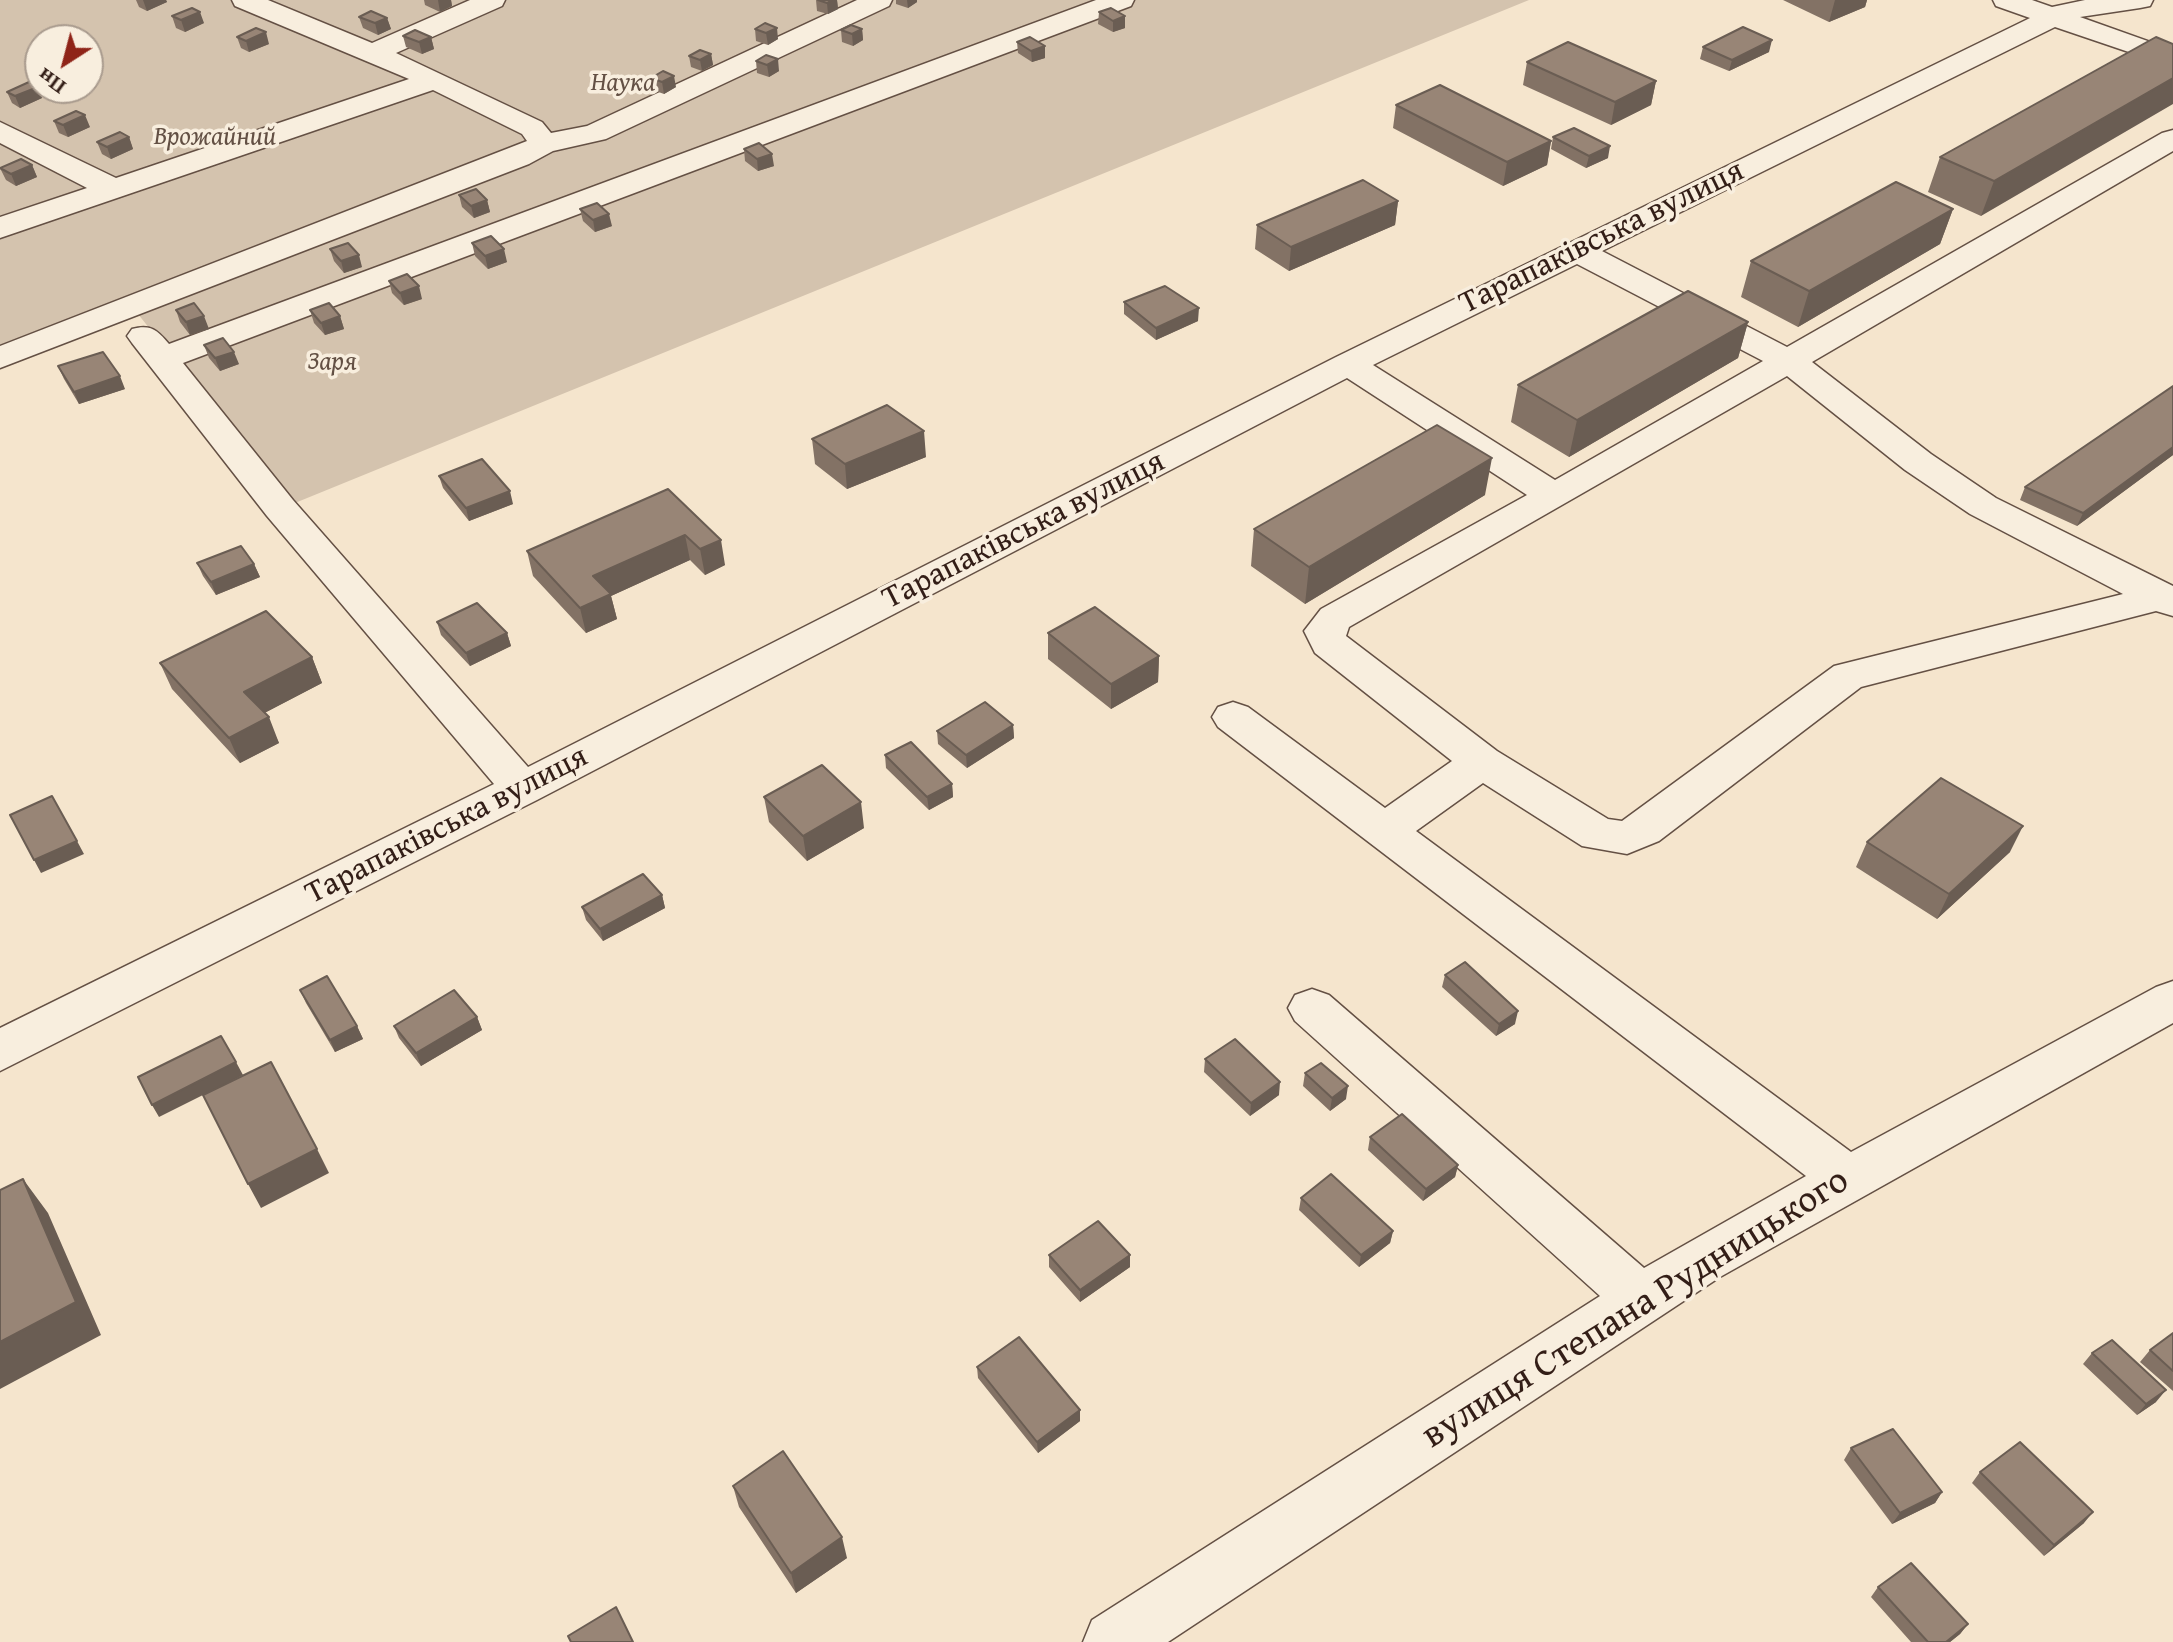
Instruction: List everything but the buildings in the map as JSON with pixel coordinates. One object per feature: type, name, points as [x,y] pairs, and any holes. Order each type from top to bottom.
[{"type":"street","points":[[245,0],[435,80],[532,128],[544,144]]},
{"type":"street","points":[[373,53],[492,0]]},
{"type":"street","points":[[0,358],[518,158],[544,144],[596,133],[879,0]]},
{"type":"street","points":[[164,358],[1121,0]]},
{"type":"street","points":[[2006,0],[2063,10],[2173,59]]},
{"type":"street","name":"Тарапаківська вулиця","points":[[0,1051],[522,789],[1348,364],[2063,10],[2140,0]]},
{"type":"street","points":[[0,228],[435,80]]},
{"type":"street","points":[[0,131],[113,189]]},
{"type":"street","points":[[2167,600],[1848,676],[1643,830],[1627,838],[1598,834],[1482,762],[1329,643],[1324,631],[1335,618],[1554,496],[2173,139]]},
{"type":"street","points":[[1575,250],[1788,362],[1838,395],[1918,462],[1983,506],[2167,600]]},
{"type":"street","points":[[124,312],[164,358],[280,508],[522,789]]},
{"type":"street","points":[[1348,364],[1554,496]]},
{"type":"street","points":[[1233,717],[1846,1177]]},
{"type":"street","points":[[1385,831],[1482,762]]},
{"type":"street","name":"вулиця Степана Рудницького","points":[[1114,1642],[1641,1299],[1846,1177],[2173,1000]]},
{"type":"street","points":[[1312,1008],[1641,1299]]},
{"type":"green space","points":[[0,0],[1529,0],[290,505],[134,309],[0,358]]},
{"type":"park label","name":"Наука","points":[[623,83]]},
{"type":"park label","name":"Врожайний","points":[[215,137]]},
{"type":"park label","name":"Заря","points":[[332,362]]}]
